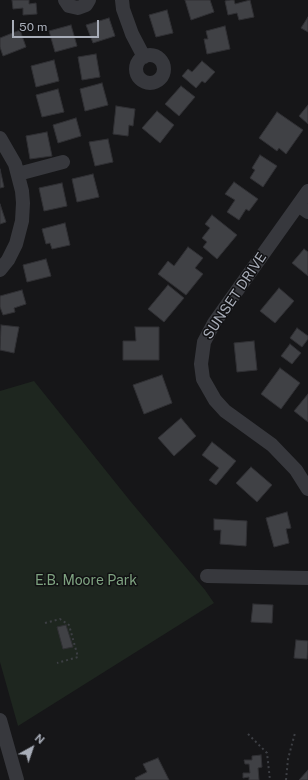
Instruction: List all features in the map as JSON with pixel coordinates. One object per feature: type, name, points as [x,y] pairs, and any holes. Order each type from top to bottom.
[{"type":"street","points":[[64,0],[69,6],[78,8],[86,5],[89,0]]},
{"type":"street","points":[[122,0],[123,9],[132,34],[144,57]]},
{"type":"street","points":[[0,138],[9,153],[18,174],[23,197],[22,221],[16,244],[8,260],[0,270]]},
{"type":"street","points":[[18,174],[63,162]]},
{"type":"street","name":"SUNSET DRIVE","points":[[308,191],[303,208],[214,323],[204,342],[201,364],[203,379],[215,400],[225,411],[272,445],[296,470],[308,489]]},
{"type":"street","points":[[207,576],[308,578]]},
{"type":"street","points":[[0,720],[17,780]]},
{"type":"path","points":[[45,623],[60,619],[69,625],[78,657],[57,663]]},
{"type":"path","points":[[286,780],[288,759],[295,733]]},
{"type":"path","points":[[248,734],[267,753],[270,780]]},
{"type":"green space","name":"E.B. Moore Park","points":[[34,381],[214,603],[18,726],[0,662],[0,391]]},
{"type":"building","points":[[12,0],[29,0],[29,4],[36,3],[37,14],[23,15],[23,8],[13,9]]},
{"type":"building","points":[[185,0],[210,0],[214,12],[191,20]]},
{"type":"building","points":[[234,0],[235,4],[250,0],[254,17],[239,20],[237,13],[228,15],[225,1]]},
{"type":"building","points":[[167,10],[173,33],[156,37],[149,15]]},
{"type":"building","points":[[308,17],[308,32],[301,28]]},
{"type":"building","points":[[109,18],[115,36],[93,43],[86,25]]},
{"type":"building","points":[[71,25],[77,46],[55,52],[49,31]]},
{"type":"building","points":[[225,26],[230,49],[207,54],[204,39],[208,39],[206,31]]},
{"type":"building","points":[[20,30],[26,47],[3,56],[0,47],[0,38]]},
{"type":"building","points":[[96,54],[100,77],[82,80],[78,57]]},
{"type":"building","points":[[54,60],[59,81],[36,87],[31,66]]},
{"type":"building","points":[[202,61],[215,72],[205,83],[202,81],[196,88],[182,76],[188,69],[192,72]]},
{"type":"building","points":[[102,83],[108,105],[85,111],[80,89]]},
{"type":"building","points":[[181,86],[195,97],[179,116],[165,104]]},
{"type":"building","points":[[58,89],[64,112],[42,117],[36,95]]},
{"type":"building","points":[[308,105],[308,124],[299,116]]},
{"type":"building","points":[[116,106],[135,109],[133,126],[129,125],[128,136],[113,134]]},
{"type":"building","points":[[157,111],[174,125],[160,143],[142,128]]},
{"type":"building","points":[[277,112],[303,130],[286,154],[279,148],[277,151],[259,138]]},
{"type":"building","points":[[76,118],[81,136],[58,143],[53,125]]},
{"type":"building","points":[[47,132],[52,156],[30,159],[26,136]]},
{"type":"building","points":[[108,139],[113,162],[95,166],[89,142]]},
{"type":"building","points":[[260,155],[277,166],[263,187],[250,178],[255,170],[252,168]]},
{"type":"building","points":[[0,169],[4,187],[0,188]]},
{"type":"building","points":[[93,174],[99,197],[77,202],[72,179]]},
{"type":"building","points":[[234,182],[258,199],[249,211],[246,209],[239,220],[227,212],[235,200],[225,194]]},
{"type":"building","points":[[62,183],[67,206],[44,211],[39,188]]},
{"type":"building","points":[[0,204],[6,222],[0,224]]},
{"type":"building","points":[[212,215],[237,235],[217,259],[203,247],[207,242],[202,238],[210,228],[205,224]]},
{"type":"building","points":[[65,223],[70,245],[52,249],[50,243],[46,244],[42,229]]},
{"type":"building","points":[[188,247],[203,258],[195,268],[203,274],[186,295],[158,274],[168,261],[174,266]]},
{"type":"building","points":[[304,249],[308,252],[308,276],[292,263]]},
{"type":"building","points":[[46,259],[51,276],[27,282],[23,265]]},
{"type":"building","points":[[168,285],[184,298],[164,322],[148,309]]},
{"type":"building","points":[[279,288],[294,301],[275,323],[260,311]]},
{"type":"building","points":[[22,290],[26,304],[14,308],[15,312],[3,315],[0,307],[0,296]]},
{"type":"building","points":[[1,325],[19,327],[14,353],[0,350]]},
{"type":"building","points":[[135,327],[159,327],[159,360],[123,360],[123,341],[136,341]]},
{"type":"building","points":[[297,328],[308,336],[308,339],[302,347],[290,338]]},
{"type":"building","points":[[254,341],[257,370],[237,372],[234,343]]},
{"type":"building","points":[[290,344],[301,353],[292,364],[281,356]]},
{"type":"building","points":[[280,368],[300,383],[281,409],[261,394]]},
{"type":"building","points":[[162,375],[172,403],[144,414],[133,385]]},
{"type":"building","points":[[308,394],[308,422],[294,411]]},
{"type":"building","points":[[181,418],[196,436],[174,456],[158,438]]},
{"type":"building","points":[[212,442],[236,461],[216,485],[209,480],[219,468],[202,455]]},
{"type":"building","points":[[251,467],[272,485],[257,502],[236,483]]},
{"type":"building","points":[[287,512],[291,528],[286,529],[289,543],[274,547],[266,518]]},
{"type":"building","points":[[214,519],[247,521],[246,546],[220,544],[221,530],[214,530]]},
{"type":"building","points":[[253,604],[273,605],[272,623],[251,622]]},
{"type":"building","points":[[66,625],[73,647],[63,649],[57,627]]},
{"type":"building","points":[[296,640],[308,641],[307,659],[294,658]]},
{"type":"building","points":[[261,755],[262,767],[258,768],[259,780],[249,780],[249,777],[243,778],[243,773],[250,773],[249,764],[245,764],[244,760],[252,760],[252,756]]},
{"type":"building","points":[[158,758],[169,780],[136,780],[135,778],[147,772],[143,764]]},
{"type":"building","points":[[308,770],[308,780],[299,780]]}]
